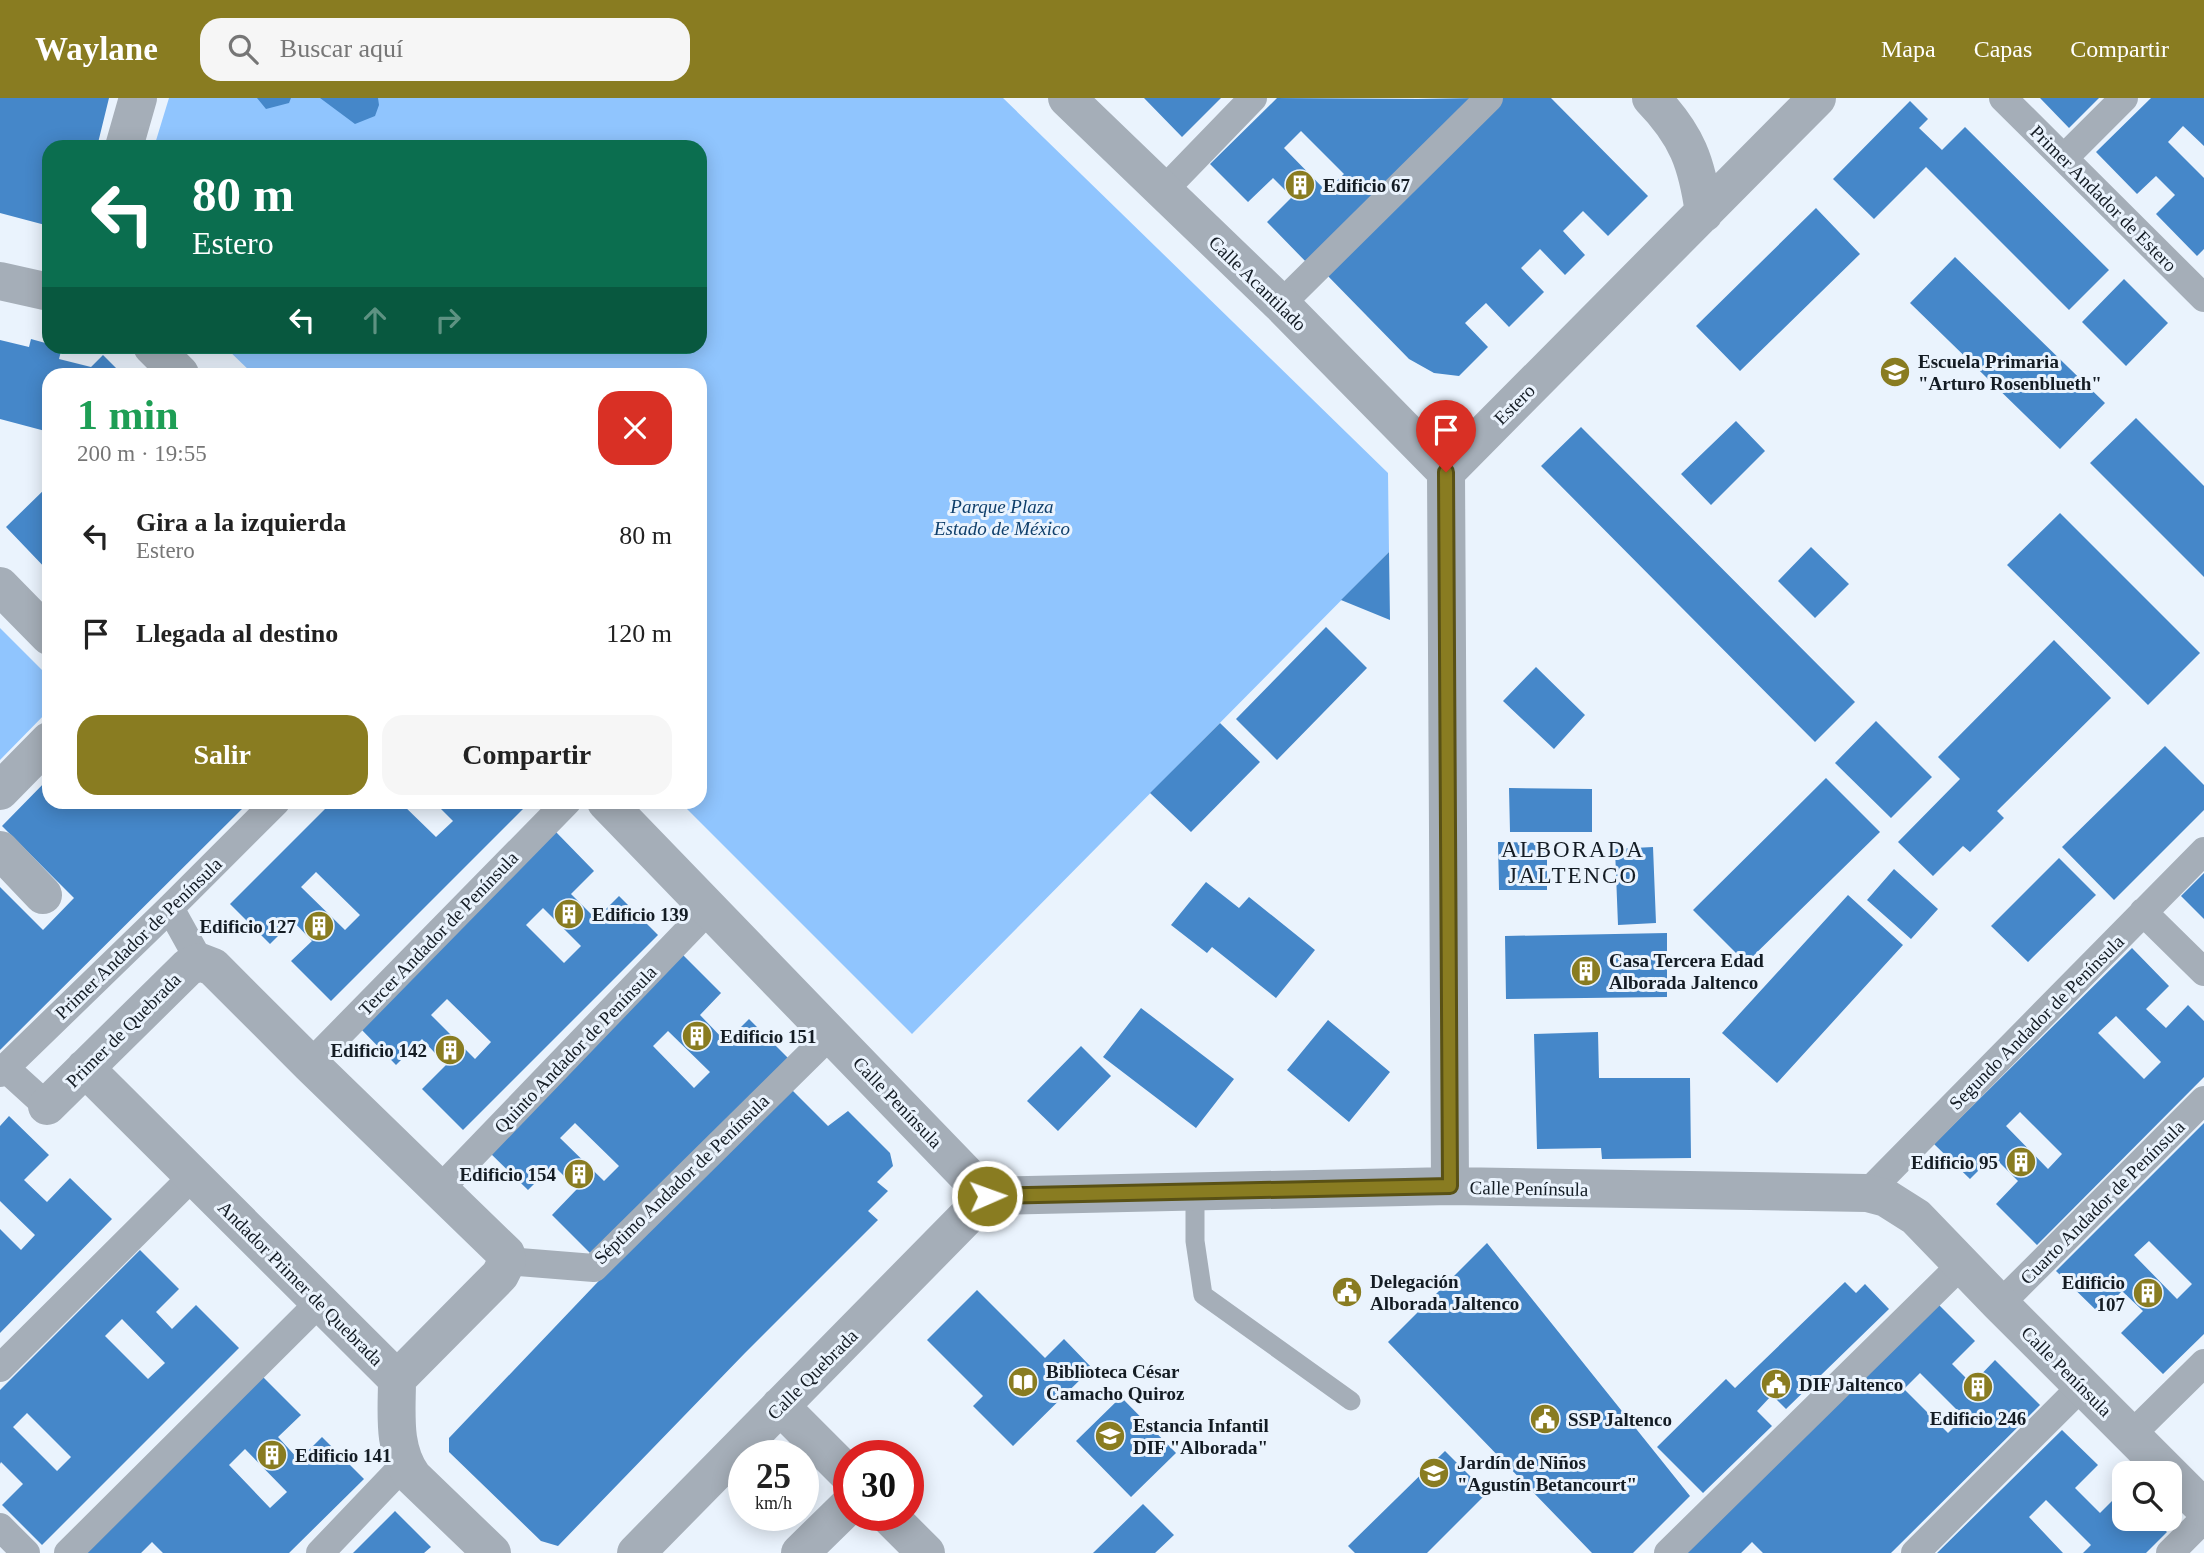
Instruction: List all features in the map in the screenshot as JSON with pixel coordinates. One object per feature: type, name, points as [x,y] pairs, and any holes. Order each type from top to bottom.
[{"type":"street","points":[[126,140],[138,98]]},
{"type":"street","name":"Calle Acantilado","points":[[1067,98],[1281,304],[1446,472]]},
{"type":"street","points":[[1163,191],[1253,98]]},
{"type":"street","points":[[1281,304],[1489,98]]},
{"type":"street","name":"Estero","points":[[1446,472],[1817,98]]},
{"type":"street","name":"Primer Andador de Estero","points":[[2003,98],[2200,287]]},
{"type":"street","points":[[2064,158],[2124,98]]},
{"type":"street","points":[[1662,101],[1684,137],[1694,161],[1704,213]]},
{"type":"street","points":[[0,281],[42,290]]},
{"type":"street","points":[[160,354],[174,368]]},
{"type":"street","points":[[1446,472],[1450,1186]]},
{"type":"street","points":[[0,586],[42,629]]},
{"type":"street","points":[[0,791],[42,748]]},
{"type":"street","name":"Primer Andador de Península","points":[[3,1070],[269,809]]},
{"type":"street","name":"Tercer Andador de Península","points":[[310,1064],[560,809]]},
{"type":"street","name":"Calle Península","points":[[613,809],[987,1196],[1450,1186],[1867,1193],[1886,1198],[1908,1211],[2204,1508]]},
{"type":"street","points":[[0,850],[43,895]]},
{"type":"street","name":"Segundo Andador de Península","points":[[1867,1193],[2204,851]]},
{"type":"street","name":"Primer de Quebrada","points":[[3,1070],[47,1106],[188,967],[200,962],[170,908]]},
{"type":"street","name":"Quinto Andador de Península","points":[[439,1190],[710,908]]},
{"type":"street","points":[[2143,912],[2204,972]]},
{"type":"street","points":[[200,962],[213,967],[501,1248],[507,1261],[500,1275],[397,1379]]},
{"type":"street","name":"Séptimo Andador de Península","points":[[507,1261],[594,1268],[832,1033]]},
{"type":"street","name":"Andador Primer de Quebrada","points":[[85,1068],[397,1379],[397,1435],[404,1465]]},
{"type":"street","name":"Cuarto Andador de Península","points":[[2000,1304],[2204,1100]]},
{"type":"street","points":[[0,1368],[194,1175]]},
{"type":"street","name":"Calle Quebrada","points":[[651,1548],[780,1406],[987,1196]]},
{"type":"street","points":[[1668,1553],[1962,1264]]},
{"type":"street","points":[[68,1553],[321,1301]]},
{"type":"street","points":[[2131,1435],[2204,1363]]},
{"type":"street","points":[[1915,1553],[2082,1386]]},
{"type":"street","points":[[780,1406],[833,1459]]},
{"type":"street","points":[[320,1553],[404,1465],[413,1477],[492,1553]]},
{"type":"street","points":[[2170,1553],[2204,1519]]},
{"type":"street","points":[[800,1553],[833,1521]]},
{"type":"street","points":[[0,1527],[26,1553]]},
{"type":"street","points":[[904,1531],[926,1553]]},
{"type":"lane","points":[[1195,1190],[1195,1241],[1203,1295],[1351,1401]]},
{"type":"green space","name":"Parque Plaza Estado de México","points":[[169,98],[1003,98],[1388,473],[1389,552],[912,1034],[687,809],[707,809],[707,368],[247,368],[232,354],[707,354],[707,140],[156,140]]},
{"type":"green space","points":[[0,628],[42,670],[42,717],[0,760]]},
{"type":"building","points":[[0,98],[109,98],[99,140],[42,140],[42,224],[0,213]]},
{"type":"building","points":[[257,98],[291,98],[289,103],[266,109]]},
{"type":"building","points":[[320,98],[378,98],[379,105],[375,116],[355,124]]},
{"type":"building","points":[[1144,98],[1221,98],[1182,137]]},
{"type":"building","points":[[1277,98],[1478,98],[1309,265],[1267,222],[1292,197],[1273,178],[1248,202],[1210,164]],"holes":[[[1301,131],[1344,174],[1326,191],[1284,148]]]},
{"type":"building","points":[[1502,98],[1551,98],[1648,196],[1608,236],[1583,211],[1563,231],[1585,255],[1565,275],[1540,249],[1521,268],[1544,292],[1509,327],[1486,303],[1465,323],[1488,347],[1459,376],[1434,373],[1409,359],[1324,272]]},
{"type":"building","points":[[2040,98],[2099,98],[2069,128]]},
{"type":"building","points":[[2151,98],[2204,98],[2204,146],[2183,126],[2168,142],[2204,178],[2204,249],[2197,256],[2156,214],[2175,195],[2156,176],[2137,194],[2096,152]]},
{"type":"building","points":[[1910,101],[1928,119],[1919,128],[1942,150],[1965,127],[2109,270],[2069,310],[1926,167],[1874,219],[1833,179]]},
{"type":"building","points":[[1816,208],[1860,254],[1740,371],[1696,326]]},
{"type":"building","points":[[1955,257],[2105,403],[2060,449],[1910,303]]},
{"type":"building","points":[[2124,279],[2168,323],[2126,366],[2082,322]]},
{"type":"building","points":[[31,339],[42,342],[42,354],[60,354],[59,359],[91,367],[103,355],[116,368],[42,368],[42,430],[0,419],[0,340],[29,347]]},
{"type":"building","points":[[2136,418],[2204,486],[2204,577],[2090,463]]},
{"type":"building","points":[[1736,421],[1765,451],[1711,505],[1681,474]]},
{"type":"building","points":[[1581,427],[1855,702],[1815,742],[1541,466]]},
{"type":"building","points":[[42,492],[42,565],[6,527]]},
{"type":"building","points":[[2060,513],[2200,653],[2148,705],[2007,565]]},
{"type":"building","points":[[1811,547],[1849,584],[1815,618],[1778,581]]},
{"type":"building","points":[[1389,552],[1390,620],[1341,600]]},
{"type":"building","points":[[1326,627],[1367,668],[1277,760],[1236,719]]},
{"type":"building","points":[[2054,640],[2111,698],[1997,811],[2004,818],[1970,852],[1963,846],[1933,876],[1898,842],[1960,779],[1938,757]]},
{"type":"building","points":[[1536,667],[1585,715],[1554,749],[1503,701]]},
{"type":"building","points":[[1876,721],[1932,777],[1891,818],[1835,763]]},
{"type":"building","points":[[1220,723],[1260,762],[1191,832],[1150,793]]},
{"type":"building","points":[[2165,746],[2204,785],[2204,810],[2114,900],[2062,847]]},
{"type":"building","points":[[1826,778],[1880,832],[1746,963],[1693,910]]},
{"type":"building","points":[[42,785],[42,809],[242,809],[0,1050],[0,887],[43,930],[74,898],[2,826]]},
{"type":"building","points":[[1509,788],[1592,789],[1592,832],[1510,832]]},
{"type":"building","points":[[325,809],[407,809],[436,837],[453,821],[441,809],[523,809],[331,1001],[291,961],[312,941],[293,921],[270,944],[230,904]],"holes":[[[316,872],[360,915],[345,930],[301,887]]]},
{"type":"building","points":[[556,832],[594,871],[571,894],[596,919],[619,896],[658,935],[463,1130],[422,1089],[446,1065],[422,1039],[396,1065],[360,1028]],"holes":[[[543,908],[581,946],[564,963],[526,925]],[[447,999],[491,1042],[475,1059],[431,1015]]]},
{"type":"building","points":[[1498,842],[1547,843],[1547,890],[1499,890]]},
{"type":"building","points":[[1653,847],[1656,923],[1618,925],[1615,849]]},
{"type":"building","points":[[2059,858],[2096,895],[2028,962],[1991,926]]},
{"type":"building","points":[[1894,869],[1938,909],[1911,939],[1867,900]]},
{"type":"building","points":[[2204,873],[2204,919],[2181,896]]},
{"type":"building","points":[[1206,882],[1239,908],[1249,897],[1315,950],[1276,998],[1212,947],[1207,953],[1171,925]]},
{"type":"building","points":[[1848,895],[1903,945],[1777,1083],[1722,1033]]},
{"type":"building","name":"Casa Tercera Edad Alborada Jaltenco","points":[[1667,933],[1667,997],[1506,999],[1505,936]]},
{"type":"building","points":[[2132,948],[2169,986],[2146,1009],[2166,1028],[2188,1005],[2204,1021],[2204,1077],[2037,1245],[1996,1204],[2018,1181],[1993,1156],[1970,1179],[1934,1144]],"holes":[[[2116,1016],[2161,1062],[2144,1079],[2098,1033]],[[2020,1112],[2062,1154],[2048,1169],[2006,1126]]]},
{"type":"building","points":[[683,955],[721,993],[700,1015],[726,1042],[749,1019],[791,1061],[594,1257],[552,1215],[577,1189],[553,1165],[528,1190],[488,1151]],"holes":[[[668,1031],[710,1072],[694,1088],[653,1046]],[[575,1123],[619,1166],[604,1181],[560,1138]]]},
{"type":"building","points":[[1141,1008],[1234,1079],[1196,1128],[1103,1057]]},
{"type":"building","points":[[1328,1020],[1390,1072],[1349,1122],[1287,1070]]},
{"type":"building","points":[[1598,1032],[1599,1078],[1690,1078],[1691,1158],[1602,1159],[1601,1148],[1537,1149],[1534,1034]]},
{"type":"building","points":[[1081,1046],[1111,1076],[1058,1131],[1027,1101]]},
{"type":"building","points":[[789,1087],[828,1126],[848,1111],[890,1153],[893,1166],[877,1182],[888,1191],[868,1211],[878,1220],[558,1546],[541,1541],[449,1452],[449,1438]]},
{"type":"building","points":[[9,1116],[49,1155],[24,1180],[47,1202],[70,1178],[112,1219],[0,1333],[0,1229],[21,1250],[35,1235],[0,1201],[0,1126]]},
{"type":"building","points":[[2204,1123],[2204,1334],[2163,1374],[2121,1333],[2143,1311],[2122,1291],[2100,1314],[2056,1271]],"holes":[[[2149,1241],[2192,1284],[2177,1299],[2134,1255]]]},
{"type":"building","name":"SSP Jaltenco","points":[[1487,1243],[1690,1496],[1633,1553],[1592,1553],[1388,1342]]},
{"type":"building","points":[[140,1250],[179,1289],[156,1312],[172,1329],[196,1305],[239,1348],[42,1545],[2,1505],[23,1484],[1,1462],[0,1464],[0,1390]],"holes":[[[122,1319],[165,1363],[148,1379],[105,1336]],[[27,1413],[71,1457],[57,1471],[13,1427]]]},
{"type":"building","name":"DIF Jaltenco","points":[[1845,1282],[1856,1293],[1865,1284],[1889,1309],[1786,1409],[1772,1395],[1757,1411],[1772,1426],[1703,1493],[1657,1447],[1726,1379],[1735,1388]]},
{"type":"building","name":"Biblioteca César Camacho Quiroz","points":[[977,1290],[1045,1358],[1064,1339],[1092,1368],[1013,1446],[973,1406],[983,1396],[927,1340]]},
{"type":"building","points":[[1938,1304],[1975,1341],[1952,1364],[1972,1384],[1995,1360],[2040,1405],[1891,1553],[1763,1553],[1752,1542],[1741,1553],[1687,1553]],"holes":[[[1920,1373],[1964,1417],[1948,1433],[1904,1389]]]},
{"type":"building","points":[[261,1375],[301,1415],[278,1437],[299,1460],[322,1437],[364,1479],[289,1553],[163,1553],[152,1542],[141,1553],[81,1553]],"holes":[[[245,1449],[287,1492],[270,1508],[229,1465]]]},
{"type":"building","points":[[1121,1397],[1176,1453],[1131,1497],[1076,1441]]},
{"type":"building","points":[[2062,1430],[2098,1465],[2075,1488],[2100,1513],[2112,1501],[2112,1531],[2167,1532],[2146,1553],[2083,1553],[2091,1545],[2046,1500],[2029,1517],[2063,1553],[1937,1553]]},
{"type":"building","points":[[1445,1451],[1487,1493],[1427,1553],[1355,1553],[1348,1546]]},
{"type":"building","points":[[1143,1504],[1174,1535],[1155,1553],[1093,1553]]},
{"type":"building","points":[[395,1511],[431,1547],[424,1553],[353,1553]]},
{"type":"place","name":"Edificio 67","points":[[1300,185]]},
{"type":"place","name":"Escuela Primaria \"Arturo Rosenblueth\"","points":[[1895,372]]},
{"type":"place","name":"Edificio 139","points":[[569,914]]},
{"type":"place","name":"Edificio 127","points":[[319,926]]},
{"type":"place","name":"Casa Tercera Edad Alborada Jaltenco","points":[[1586,971]]},
{"type":"place","name":"Edificio 151","points":[[697,1036]]},
{"type":"place","name":"Edificio 142","points":[[450,1050]]},
{"type":"place","name":"Edificio 95","points":[[2021,1162]]},
{"type":"place","name":"Edificio 154","points":[[579,1174]]},
{"type":"place","name":"Delegación Alborada Jaltenco","points":[[1347,1292]]},
{"type":"place","name":"Edificio 107","points":[[2148,1293]]},
{"type":"place","name":"Biblioteca César Camacho Quiroz","points":[[1023,1382]]},
{"type":"place","name":"DIF Jaltenco","points":[[1776,1384]]},
{"type":"place","name":"Edificio 246","points":[[1978,1387]]},
{"type":"place","name":"SSP Jaltenco","points":[[1545,1419]]},
{"type":"place","name":"Estancia Infantil DIF \"Alborada\"","points":[[1110,1436]]},
{"type":"place","name":"Edificio 141","points":[[272,1455]]},
{"type":"place","name":"Jardín de Niños \"Agustín Betancourt\"","points":[[1434,1473]]},
{"type":"district","name":"ALBORADA JALTENCO","points":[[1573,862]]},
{"type":"route","points":[[987,1196],[1450,1186],[1446,472]]}]
